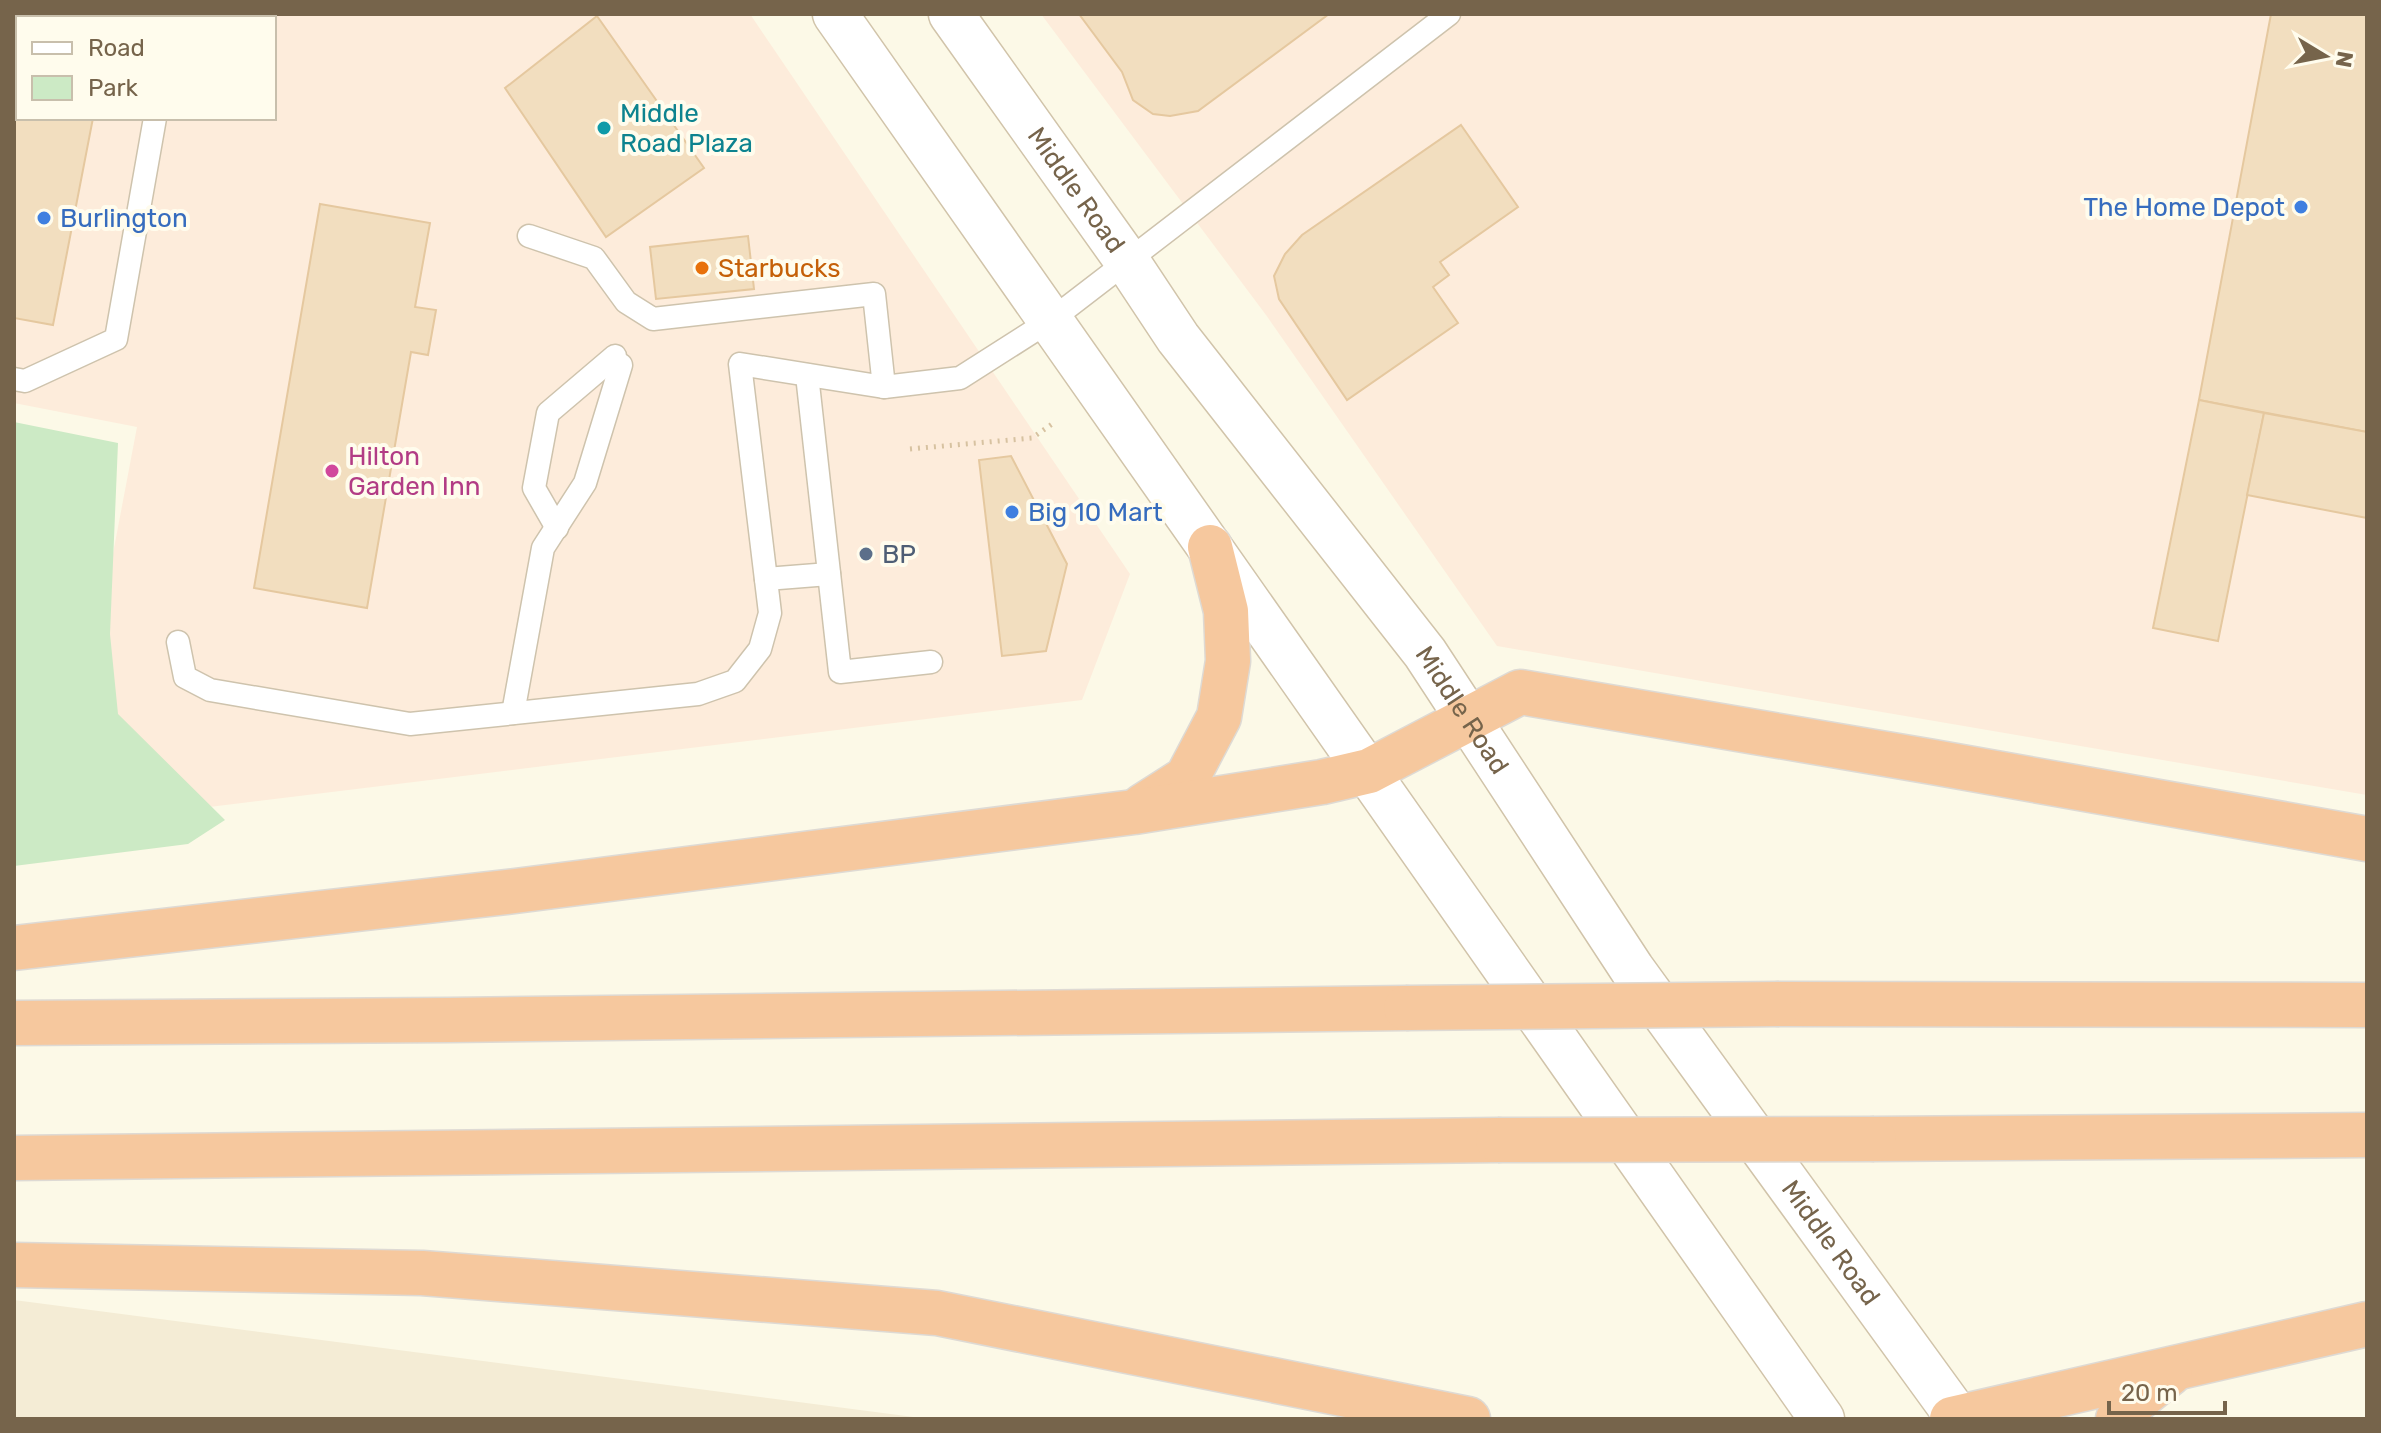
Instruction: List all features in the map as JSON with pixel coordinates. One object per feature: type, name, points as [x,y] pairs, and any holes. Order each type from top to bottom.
[{"type":"highway","points":[[1134,812],[1187,778],[1219,717],[1228,669],[1226,611],[1210,547]]},
{"type":"highway","points":[[14,948],[515,891],[1134,812],[1322,782],[1369,771],[1520,692],[2367,839]]},
{"type":"highway","points":[[14,1023],[1779,1004],[2367,1005]]},
{"type":"highway","points":[[14,1158],[1498,1140],[2367,1135]]},
{"type":"highway","points":[[14,1265],[422,1273],[937,1313],[1468,1419]]},
{"type":"highway","points":[[1956,1418],[2367,1324]]},
{"type":"highway","points":[[2118,1419],[2126,1408],[2176,1369]]},
{"type":"main road","points":[[835,14],[1822,1419]]},
{"type":"main road","name":"Middle Road","points":[[951,14],[1127,261],[1178,338],[1425,653],[1632,969],[1956,1418]]},
{"type":"lane","points":[[178,642],[185,677],[210,690],[410,724],[698,694],[735,681],[760,649],[770,613],[740,364],[884,387],[960,378],[1051,320],[1449,14]]},
{"type":"lane","points":[[14,379],[25,381],[116,339],[155,120]]},
{"type":"lane","points":[[529,236],[594,258],[626,302],[653,319],[874,294],[884,387]]},
{"type":"lane","points":[[513,713],[543,548],[557,528],[585,483],[618,360],[548,413],[534,488],[557,528]]},
{"type":"lane","points":[[807,375],[840,672],[931,662]]},
{"type":"lane","points":[[766,579],[829,574]]},
{"type":"path","points":[[910,449],[1032,438],[1055,422]]},
{"type":"shaded area","points":[[14,14],[750,14],[1130,574],[1082,700],[193,809],[82,717],[137,427],[14,403]]},
{"type":"shaded area","points":[[1041,14],[2367,14],[2367,795],[1497,646],[1266,315]]},
{"type":"shaded area","points":[[14,1300],[929,1419],[14,1419]]},
{"type":"green space","points":[[14,422],[118,443],[110,634],[118,714],[225,820],[188,844],[14,866]]},
{"type":"building","name":"Burlington","points":[[14,14],[113,14],[16,16],[16,120],[93,120],[53,325],[14,318]]},
{"type":"building","points":[[1079,14],[1329,14],[1198,111],[1170,116],[1153,114],[1133,100],[1122,72]]},
{"type":"building","name":"The Home Depot","points":[[2271,14],[2367,14],[2367,432],[2199,400]]},
{"type":"building","name":"Middle Road Plaza","points":[[597,16],[704,168],[606,237],[505,88]]},
{"type":"building","points":[[1461,125],[1518,207],[1440,262],[1449,275],[1433,287],[1458,323],[1347,400],[1279,299],[1274,276],[1285,254],[1302,235]]},
{"type":"building","name":"Hilton Garden Inn","points":[[320,204],[430,223],[415,307],[436,310],[428,355],[411,352],[367,608],[254,588]]},
{"type":"building","name":"Starbucks","points":[[748,236],[754,289],[656,299],[650,247]]},
{"type":"building","points":[[2199,400],[2264,413],[2218,641],[2153,628]]},
{"type":"building","points":[[2264,413],[2367,432],[2367,518],[2247,495]]},
{"type":"building","name":"Big 10 Mart","points":[[1011,456],[1067,564],[1046,651],[1002,656],[979,460]]},
{"type":"place","name":"Middle Road Plaza","points":[[604,128]]},
{"type":"place","name":"The Home Depot","points":[[2301,207]]},
{"type":"place","name":"Burlington","points":[[44,218]]},
{"type":"place","name":"Starbucks","points":[[702,268]]},
{"type":"place","name":"Hilton Garden Inn","points":[[332,471]]},
{"type":"place","name":"Big 10 Mart","points":[[1012,512]]},
{"type":"place","name":"BP","points":[[866,554]]}]
